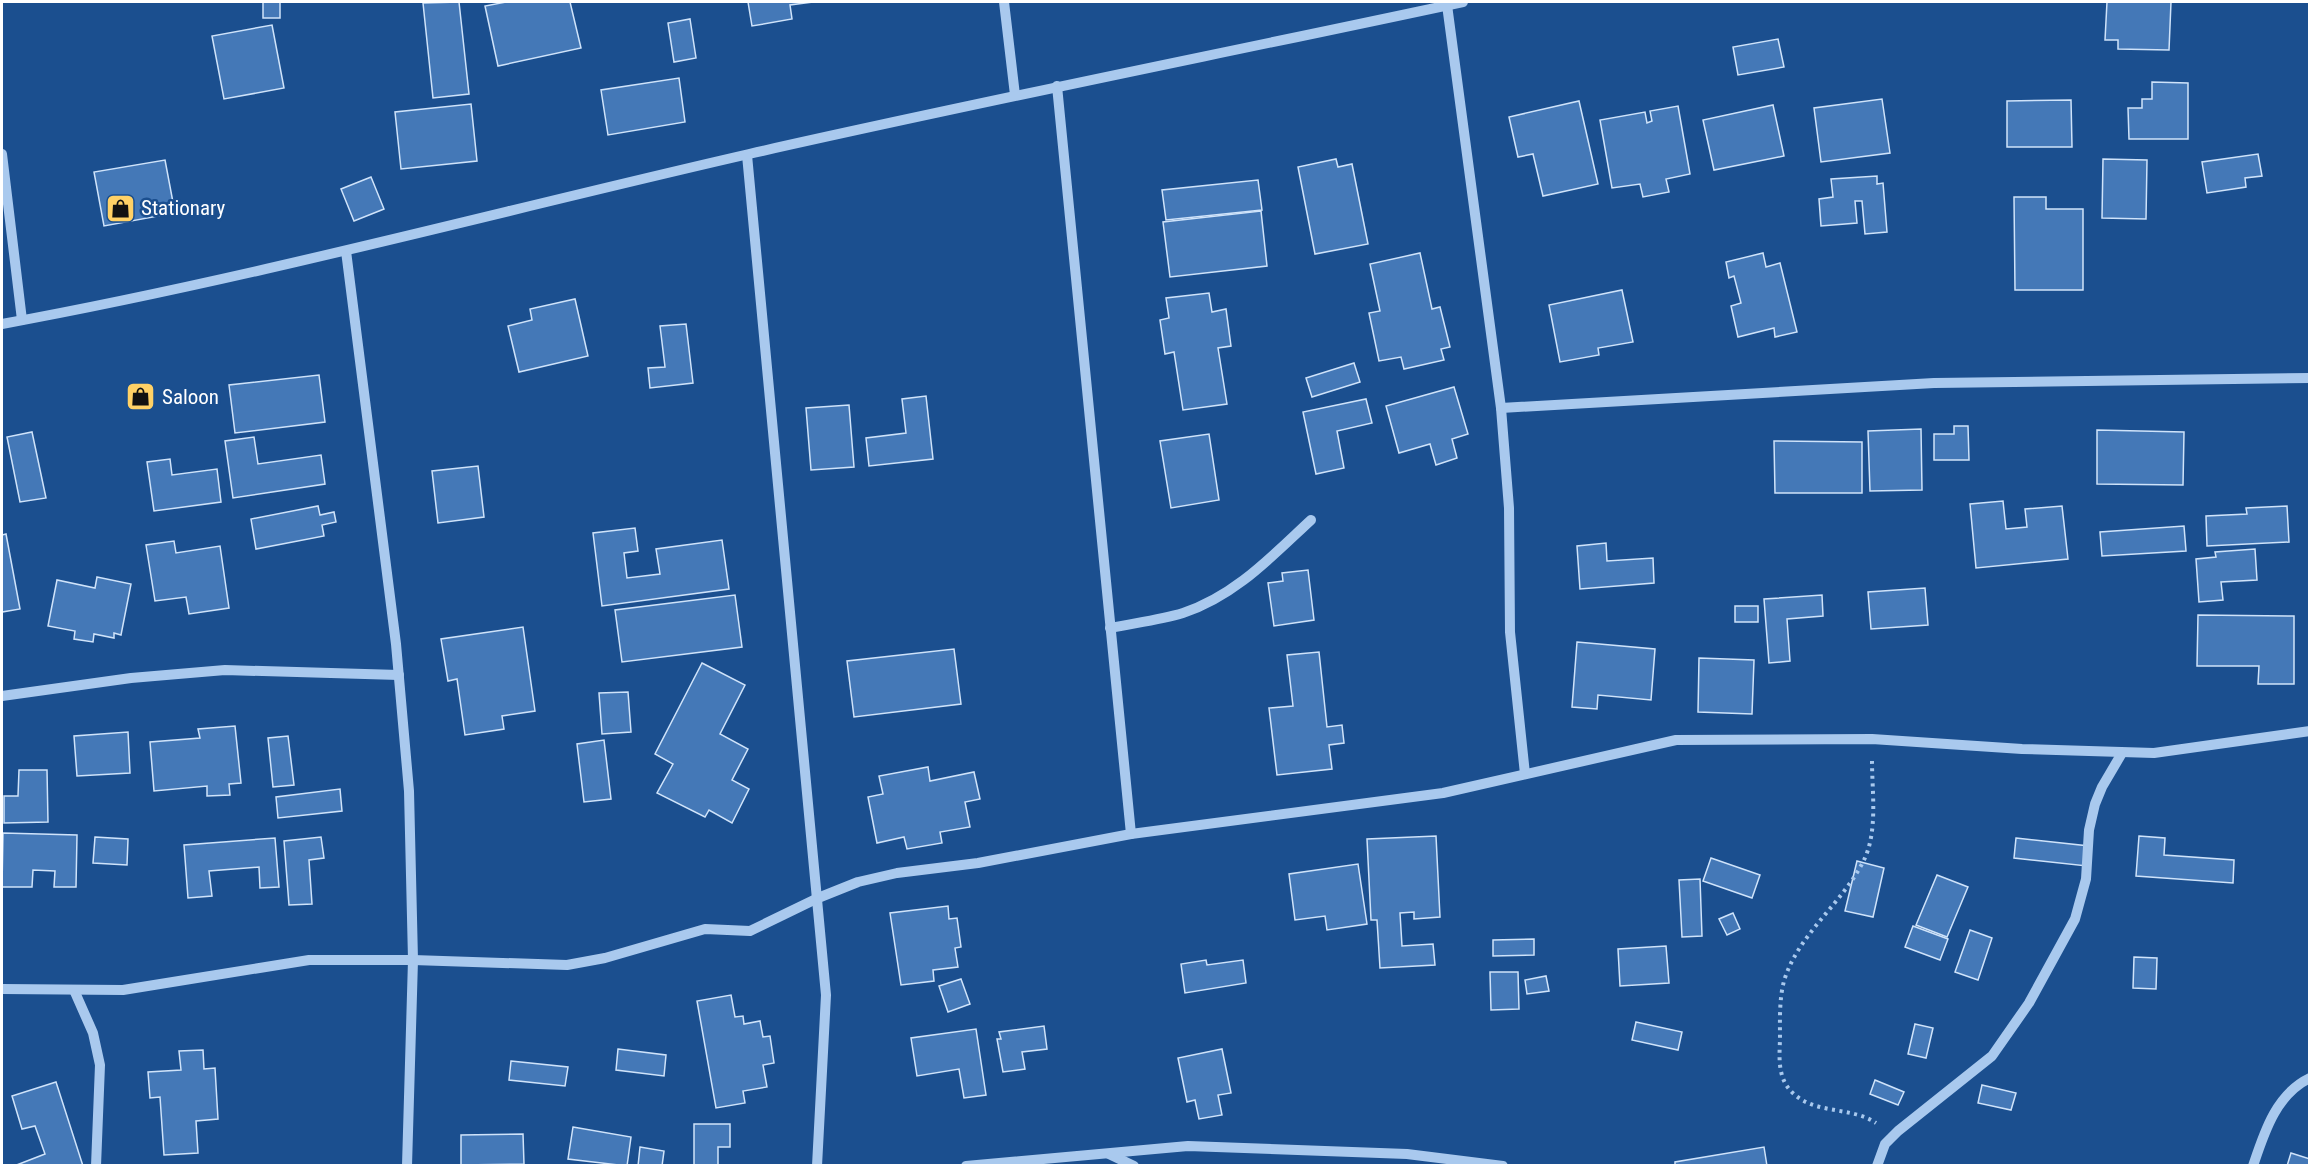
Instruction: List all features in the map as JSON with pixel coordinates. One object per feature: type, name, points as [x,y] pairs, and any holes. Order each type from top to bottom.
[{"type":"street","points":[[1004,2],[1015,95]]},
{"type":"street","points":[[2,324],[111,304],[346,251],[747,155],[1015,95],[1463,2]]},
{"type":"street","points":[[1447,5],[1501,408],[1509,508],[1510,632],[1525,774]]},
{"type":"street","points":[[1057,86],[1131,834]]},
{"type":"street","points":[[2,154],[22,320]]},
{"type":"street","points":[[747,155],[826,995],[817,1166]]},
{"type":"street","points":[[346,251],[399,675],[409,791],[413,960],[406,1166]]},
{"type":"street","points":[[1501,408],[1934,383],[2310,378]]},
{"type":"street","points":[[1110,628],[1182,613],[1209,602],[1236,587],[1311,520]]},
{"type":"street","points":[[2,696],[131,678],[225,670],[399,675]]},
{"type":"street","points":[[2,989],[123,990],[309,960],[413,960],[567,965],[605,958],[705,929],[750,932],[818,898],[858,882],[897,873],[978,863],[1131,834],[1443,793],[1676,740],[1872,739],[2154,753],[2310,731]]},
{"type":"street","points":[[1877,1166],[1888,1141],[1992,1056],[2029,1003],[2075,919],[2086,879],[2089,830],[2095,804],[2122,753]]},
{"type":"street","points":[[74,990],[93,1033],[100,1065],[96,1166]]},
{"type":"street","points":[[2253,1166],[2266,1127],[2281,1102],[2310,1078]]},
{"type":"street","points":[[966,1166],[1188,1146],[1407,1154],[1503,1166]]},
{"type":"street","points":[[1109,1154],[1134,1166]]},
{"type":"path","points":[[1872,739],[1872,823],[1865,858],[1847,888],[1813,930],[1784,981],[1779,1061],[1783,1079],[1795,1096],[1813,1104],[1868,1118],[1880,1127],[1888,1141]]},
{"type":"building","points":[[263,2],[280,2],[280,18],[263,18]]},
{"type":"building","points":[[459,2],[469,94],[433,98],[423,3]]},
{"type":"building","points":[[506,2],[570,2],[581,48],[498,66],[485,6]]},
{"type":"building","points":[[748,2],[813,2],[790,5],[792,19],[752,26]]},
{"type":"building","points":[[2107,2],[2171,2],[2169,50],[2118,49],[2118,40],[2105,40]]},
{"type":"building","points":[[690,19],[696,58],[674,62],[668,23]]},
{"type":"building","points":[[272,25],[284,88],[224,99],[212,36]]},
{"type":"building","points":[[1778,39],[1784,67],[1738,75],[1733,47]]},
{"type":"building","points":[[679,78],[685,122],[608,135],[601,90]]},
{"type":"building","points":[[2152,82],[2188,83],[2188,139],[2129,139],[2128,108],[2142,108],[2142,99],[2152,99]]},
{"type":"building","points":[[1882,99],[1890,153],[1821,162],[1814,108]]},
{"type":"building","points":[[2071,100],[2072,147],[2007,147],[2007,101]]},
{"type":"building","points":[[1579,101],[1598,184],[1543,196],[1533,154],[1518,157],[1509,117]]},
{"type":"building","points":[[471,104],[477,161],[401,169],[395,112]]},
{"type":"building","points":[[1773,105],[1784,156],[1714,170],[1703,120]]},
{"type":"building","points":[[1678,106],[1690,174],[1666,179],[1669,192],[1643,197],[1640,184],[1612,188],[1600,120],[1645,112],[1647,123],[1652,121],[1650,111]]},
{"type":"building","points":[[2258,154],[2262,176],[2245,178],[2246,187],[2207,193],[2202,162]]},
{"type":"building","points":[[1336,159],[1338,167],[1352,164],[1368,244],[1315,254],[1298,167]]},
{"type":"building","points":[[2103,159],[2147,160],[2146,219],[2102,218]]},
{"type":"building","points":[[165,160],[175,213],[104,226],[94,172]]},
{"type":"building","points":[[1877,176],[1877,184],[1883,183],[1887,232],[1865,234],[1862,201],[1855,201],[1857,223],[1821,226],[1819,199],[1833,197],[1831,179]]},
{"type":"building","points":[[371,177],[384,209],[354,221],[341,189]]},
{"type":"building","points":[[1258,180],[1262,210],[1166,220],[1162,190]]},
{"type":"building","points":[[2014,197],[2046,197],[2046,209],[2083,209],[2083,290],[2015,290]]},
{"type":"building","points":[[1261,211],[1267,266],[1170,277],[1163,222]]},
{"type":"building","points":[[1420,253],[1432,309],[1440,307],[1450,347],[1441,349],[1444,360],[1404,369],[1401,357],[1379,361],[1369,313],[1380,311],[1370,264]]},
{"type":"building","points":[[1763,253],[1766,267],[1780,263],[1797,332],[1775,337],[1774,328],[1738,337],[1731,306],[1741,303],[1734,276],[1729,278],[1726,262]]},
{"type":"building","points":[[1622,290],[1633,342],[1598,348],[1599,355],[1560,362],[1549,305]]},
{"type":"building","points":[[1209,293],[1212,312],[1226,309],[1231,346],[1218,348],[1227,404],[1183,410],[1174,352],[1165,354],[1160,320],[1169,318],[1166,298]]},
{"type":"building","points":[[575,299],[588,356],[519,372],[508,326],[532,320],[530,309]]},
{"type":"building","points":[[686,324],[693,383],[650,388],[648,368],[665,367],[660,326]]},
{"type":"building","points":[[1354,363],[1360,382],[1312,397],[1306,378]]},
{"type":"building","points":[[319,375],[325,422],[235,433],[229,385]]},
{"type":"building","points":[[1454,387],[1468,434],[1452,439],[1457,458],[1436,465],[1430,444],[1399,453],[1386,406]]},
{"type":"building","points":[[926,396],[933,459],[869,466],[866,438],[906,433],[902,399]]},
{"type":"building","points":[[1366,399],[1372,423],[1337,431],[1344,468],[1316,474],[1303,412]]},
{"type":"building","points":[[849,405],[854,467],[811,470],[806,408]]},
{"type":"building","points":[[1954,426],[1968,426],[1969,460],[1934,460],[1934,434],[1954,434]]},
{"type":"building","points":[[1921,429],[1922,490],[1870,491],[1868,431]]},
{"type":"building","points":[[2097,430],[2184,432],[2183,485],[2097,484]]},
{"type":"building","points":[[32,432],[46,498],[20,502],[7,437]]},
{"type":"building","points":[[1209,434],[1219,500],[1171,508],[1160,441]]},
{"type":"building","points":[[254,437],[258,464],[321,455],[325,484],[233,498],[225,441]]},
{"type":"building","points":[[1774,441],[1862,442],[1862,493],[1775,493]]},
{"type":"building","points":[[170,459],[172,475],[217,469],[221,502],[154,511],[147,462]]},
{"type":"building","points":[[478,466],[484,517],[438,523],[432,471]]},
{"type":"building","points":[[2003,501],[2006,529],[2027,527],[2025,509],[2062,506],[2068,559],[1976,568],[1970,504]]},
{"type":"building","points":[[318,506],[320,515],[334,512],[336,522],[322,525],[324,536],[256,549],[251,519]]},
{"type":"building","points":[[2287,506],[2289,542],[2207,546],[2206,516],[2247,514],[2246,508]]},
{"type":"building","points":[[2184,526],[2186,551],[2102,556],[2100,532]]},
{"type":"building","points":[[635,528],[638,551],[624,553],[627,578],[660,574],[656,549],[722,540],[729,589],[602,606],[593,533]]},
{"type":"building","points":[[6,534],[20,609],[2,612],[2,535]]},
{"type":"building","points":[[174,541],[176,553],[220,546],[229,608],[189,614],[186,597],[155,601],[146,545]]},
{"type":"building","points":[[1606,543],[1607,561],[1653,558],[1654,583],[1580,589],[1577,546]]},
{"type":"building","points":[[2255,549],[2257,580],[2221,582],[2223,600],[2199,602],[2196,559],[2216,557],[2215,552]]},
{"type":"building","points":[[1308,570],[1314,620],[1274,626],[1268,583],[1283,581],[1282,573]]},
{"type":"building","points":[[97,577],[131,584],[121,635],[114,633],[114,638],[94,634],[93,642],[74,639],[75,631],[48,626],[57,580],[95,588]]},
{"type":"building","points":[[1925,588],[1928,625],[1871,629],[1868,592]]},
{"type":"building","points":[[735,595],[742,647],[622,662],[615,610]]},
{"type":"building","points":[[1822,595],[1823,616],[1787,619],[1790,661],[1769,663],[1764,599]]},
{"type":"building","points":[[1735,606],[1758,606],[1758,622],[1735,622]]},
{"type":"building","points":[[2198,615],[2294,616],[2294,684],[2258,684],[2259,666],[2197,666]]},
{"type":"building","points":[[523,627],[535,711],[502,716],[504,729],[465,735],[457,679],[448,681],[441,639]]},
{"type":"building","points":[[1577,642],[1655,649],[1651,700],[1598,695],[1597,709],[1572,707]]},
{"type":"building","points":[[954,649],[961,704],[854,717],[847,661]]},
{"type":"building","points":[[1319,652],[1327,727],[1342,725],[1344,743],[1329,745],[1332,769],[1277,775],[1269,708],[1293,706],[1287,655]]},
{"type":"building","points":[[1699,658],[1754,660],[1752,714],[1698,712]]},
{"type":"building","points":[[702,663],[745,685],[720,734],[748,749],[732,780],[749,789],[732,823],[709,810],[705,817],[657,793],[673,764],[655,754]]},
{"type":"building","points":[[628,692],[631,732],[602,734],[599,693]]},
{"type":"building","points":[[235,726],[241,783],[229,784],[230,795],[207,796],[207,786],[154,791],[150,742],[200,738],[198,729]]},
{"type":"building","points":[[128,732],[130,773],[77,776],[74,736]]},
{"type":"building","points":[[288,736],[294,785],[273,787],[268,738]]},
{"type":"building","points":[[604,740],[611,799],[584,802],[577,744]]},
{"type":"building","points":[[928,767],[930,781],[974,772],[980,799],[965,802],[970,827],[940,832],[942,843],[907,849],[904,837],[877,843],[868,797],[883,794],[879,776]]},
{"type":"building","points":[[19,770],[47,770],[48,822],[4,823],[4,796],[18,796]]},
{"type":"building","points":[[340,789],[342,811],[278,818],[276,797]]},
{"type":"building","points":[[3,833],[77,835],[76,887],[54,887],[55,871],[33,870],[32,887],[2,887]]},
{"type":"building","points":[[1436,836],[1440,917],[1414,919],[1414,912],[1400,913],[1402,946],[1433,944],[1435,965],[1380,968],[1377,920],[1371,920],[1367,839]]},
{"type":"building","points":[[2139,836],[2165,838],[2164,855],[2234,860],[2233,883],[2136,876]]},
{"type":"building","points":[[95,837],[128,839],[127,865],[93,863]]},
{"type":"building","points":[[321,837],[324,858],[309,860],[312,904],[289,905],[284,841]]},
{"type":"building","points":[[275,838],[279,887],[260,888],[259,867],[209,871],[212,896],[188,898],[184,845]]},
{"type":"building","points":[[2016,838],[2089,846],[2087,866],[2014,858]]},
{"type":"building","points":[[1711,858],[1760,875],[1752,898],[1703,881]]},
{"type":"building","points":[[1857,861],[1884,868],[1873,917],[1845,911]]},
{"type":"building","points":[[1358,864],[1367,924],[1327,930],[1325,916],[1295,920],[1289,874]]},
{"type":"building","points":[[1937,875],[1968,887],[1947,937],[1916,925]]},
{"type":"building","points":[[1700,879],[1702,936],[1682,937],[1679,880]]},
{"type":"building","points":[[948,906],[949,919],[957,918],[961,947],[955,948],[958,967],[933,970],[934,981],[901,985],[890,913]]},
{"type":"building","points":[[1733,913],[1740,929],[1727,935],[1719,919]]},
{"type":"building","points":[[1913,926],[1948,939],[1940,960],[1905,947]]},
{"type":"building","points":[[1970,930],[1992,938],[1978,980],[1955,972]]},
{"type":"building","points":[[1534,939],[1534,955],[1493,956],[1493,940]]},
{"type":"building","points":[[1666,946],[1669,983],[1620,986],[1618,949]]},
{"type":"building","points":[[2134,957],[2157,958],[2156,989],[2133,988]]},
{"type":"building","points":[[1206,960],[1207,965],[1243,960],[1246,983],[1185,993],[1181,964]]},
{"type":"building","points":[[1490,972],[1518,972],[1519,1009],[1491,1010]]},
{"type":"building","points":[[1546,976],[1549,991],[1527,994],[1525,980]]},
{"type":"building","points":[[961,979],[970,1004],[948,1012],[939,986]]},
{"type":"building","points":[[731,995],[735,1017],[743,1016],[744,1024],[760,1021],[763,1037],[770,1036],[774,1063],[763,1065],[767,1087],[743,1091],[745,1103],[716,1108],[697,1001]]},
{"type":"building","points":[[1636,1022],[1682,1032],[1678,1050],[1632,1040]]},
{"type":"building","points":[[1915,1024],[1933,1028],[1926,1058],[1908,1054]]},
{"type":"building","points":[[1044,1026],[1047,1049],[1022,1052],[1025,1069],[1003,1072],[997,1039],[1001,1039],[999,1032]]},
{"type":"building","points":[[976,1029],[986,1095],[964,1098],[959,1069],[917,1076],[911,1038]]},
{"type":"building","points":[[618,1049],[666,1055],[664,1076],[616,1070]]},
{"type":"building","points":[[1222,1049],[1231,1093],[1218,1095],[1222,1115],[1199,1119],[1195,1100],[1187,1102],[1178,1058]]},
{"type":"building","points":[[203,1050],[204,1069],[215,1068],[218,1119],[196,1121],[198,1153],[164,1155],[160,1097],[150,1098],[148,1072],[181,1070],[179,1051]]},
{"type":"building","points":[[511,1061],[568,1067],[565,1086],[509,1080]]},
{"type":"building","points":[[1875,1080],[1904,1092],[1898,1105],[1870,1094]]},
{"type":"building","points":[[56,1082],[83,1166],[14,1166],[45,1154],[35,1126],[22,1129],[12,1096]]},
{"type":"building","points":[[1982,1085],[2016,1093],[2011,1110],[1978,1103]]},
{"type":"building","points":[[694,1124],[730,1124],[730,1147],[718,1147],[718,1166],[694,1166]]},
{"type":"building","points":[[573,1127],[631,1137],[627,1166],[568,1159]]},
{"type":"building","points":[[523,1134],[524,1164],[461,1165],[461,1135]]},
{"type":"building","points":[[640,1147],[664,1151],[662,1166],[638,1166]]},
{"type":"building","points":[[1764,1147],[1767,1166],[1675,1166],[1675,1162]]},
{"type":"building","points":[[2291,1153],[2310,1159],[2310,1166],[2287,1166]]},
{"type":"place","name":"Stationary","points":[[120,208]]},
{"type":"place","name":"Saloon","points":[[141,397]]}]
